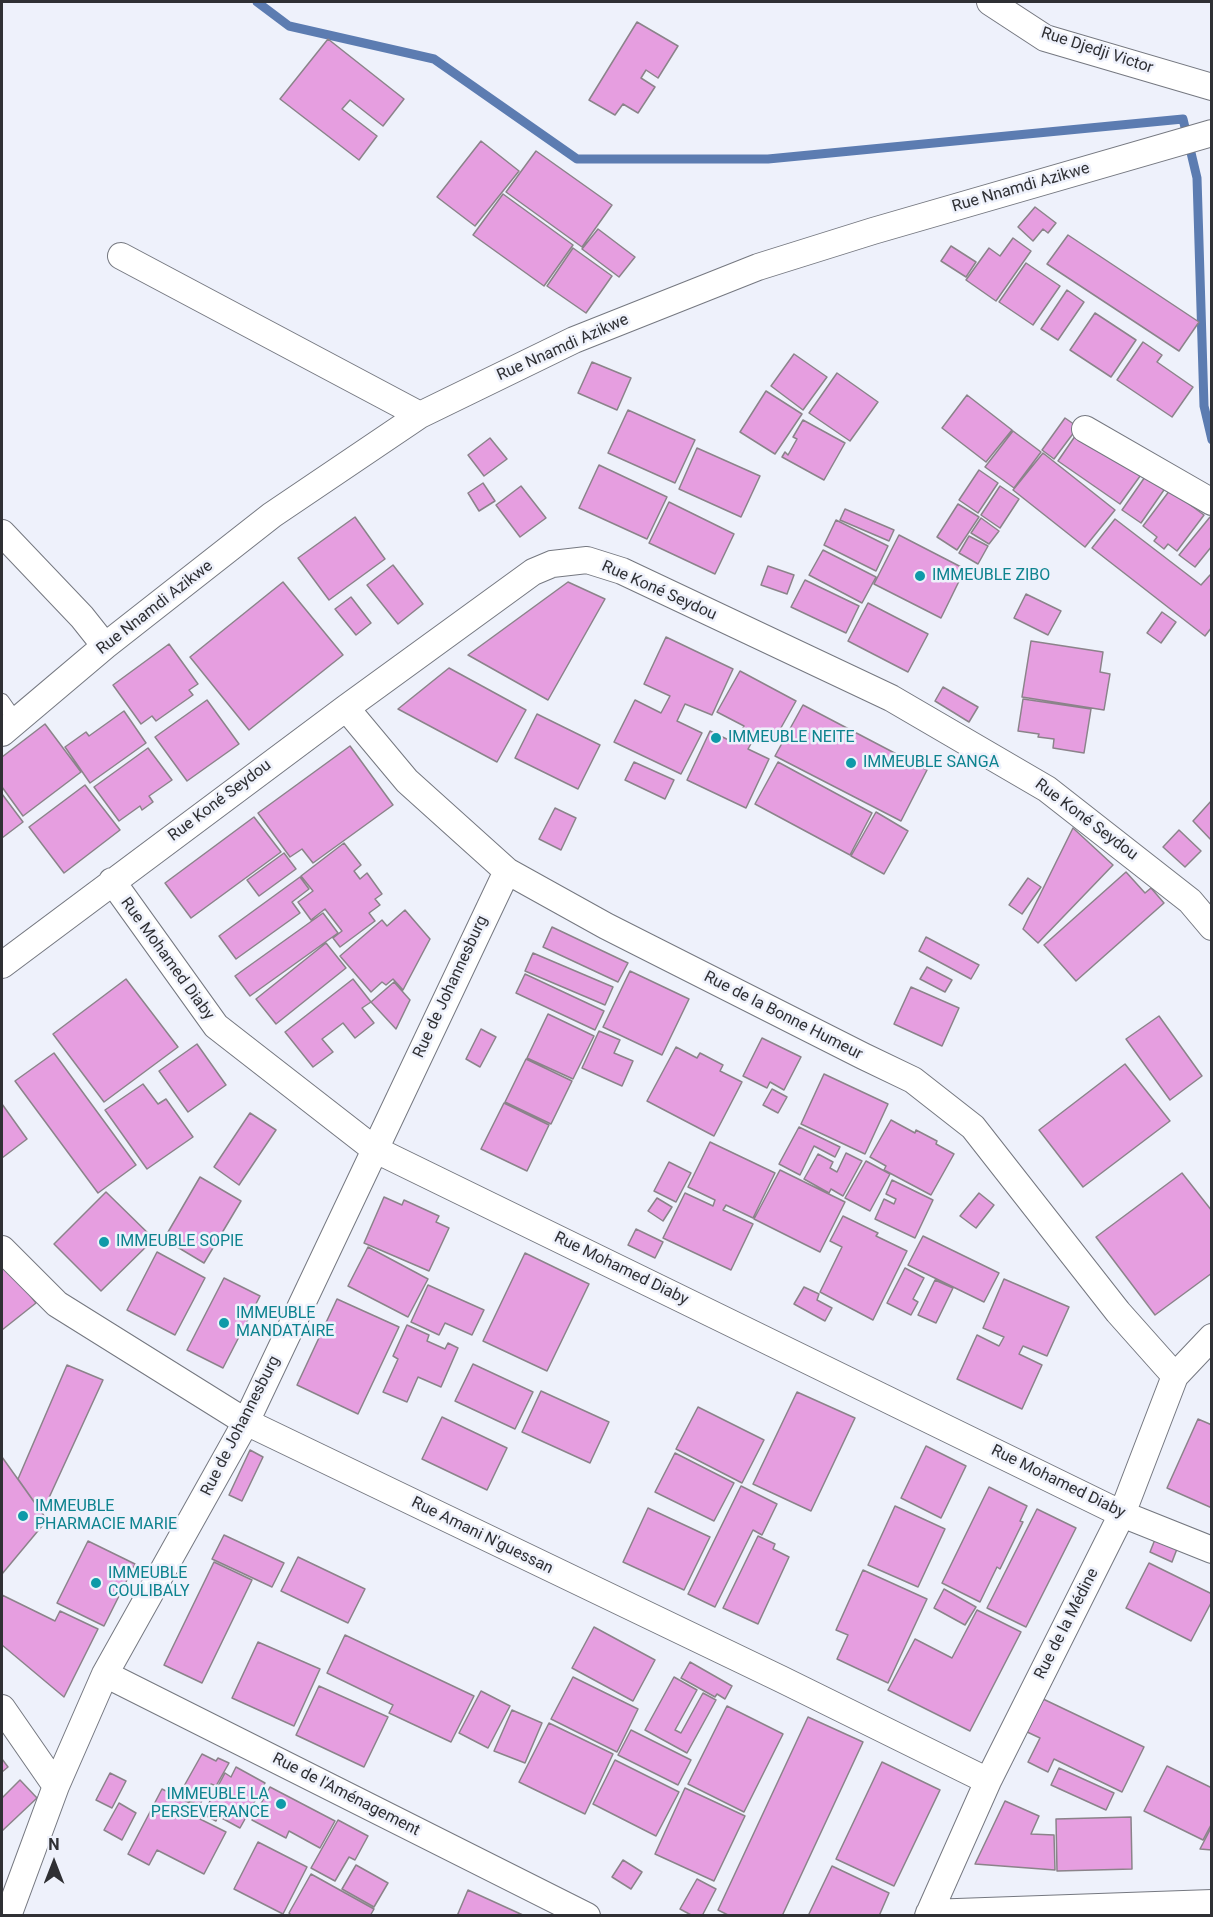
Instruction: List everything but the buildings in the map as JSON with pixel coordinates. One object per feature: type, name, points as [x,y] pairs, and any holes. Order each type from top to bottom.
[{"type":"street","name":"Rue Djedji Victor","points":[[990,2],[1045,38],[1212,87]]},
{"type":"street","name":"Rue Nnamdi Azikwe","points":[[6,718],[105,646],[272,515],[420,415],[574,340],[758,267],[873,231],[1212,133]]},
{"type":"street","points":[[121,256],[420,415]]},
{"type":"street","points":[[1085,429],[1212,502]]},
{"type":"street","points":[[2,533],[82,617],[105,646]]},
{"type":"street","name":"Rue Koné Seydou","points":[[2,965],[111,881],[533,572],[552,564],[587,560],[622,570],[891,698],[1047,789],[1190,901],[1212,927]]},
{"type":"street","name":"Rue de la Bonne Humeur","points":[[346,708],[407,781],[507,870],[606,926],[913,1080],[972,1127],[1118,1312],[1175,1376]]},
{"type":"street","name":"Rue de Johannesburg","points":[[8,1916],[56,1786],[105,1674],[246,1422],[507,870]]},
{"type":"street","name":"Rue Mohamed Diaby","points":[[111,881],[216,1026],[374,1149],[1122,1514],[1212,1550]]},
{"type":"street","name":"Rue Amani N'guessan","points":[[2,1249],[57,1304],[246,1422],[988,1781]]},
{"type":"street","name":"Rue de la Médine","points":[[928,1914],[988,1781],[1122,1514],[1175,1376],[1212,1337]]},
{"type":"street","name":"Rue de l'Aménagement","points":[[105,1674],[587,1916]]},
{"type":"street","points":[[2,1708],[56,1786]]},
{"type":"street","points":[[928,1914],[1212,1903]]},
{"type":"waterway","points":[[257,2],[289,26],[434,59],[577,159],[768,159],[1183,119],[1197,178],[1204,406],[1212,440]]},
{"type":"place","name":"IMMEUBLE ZIBO","points":[[920,576]]},
{"type":"place","name":"IMMEUBLE NEITE","points":[[716,738]]},
{"type":"place","name":"IMMEUBLE SANGA","points":[[851,763]]},
{"type":"place","name":"IMMEUBLE SOPIE","points":[[104,1242]]},
{"type":"place","name":"IMMEUBLE MANDATAIRE","points":[[224,1323]]},
{"type":"place","name":"IMMEUBLE PHARMACIE MARIE","points":[[23,1516]]},
{"type":"place","name":"IMMEUBLE COULIBALY","points":[[96,1583]]},
{"type":"place","name":"IMMEUBLE LA PERSEVERANCE","points":[[281,1804]]}]
